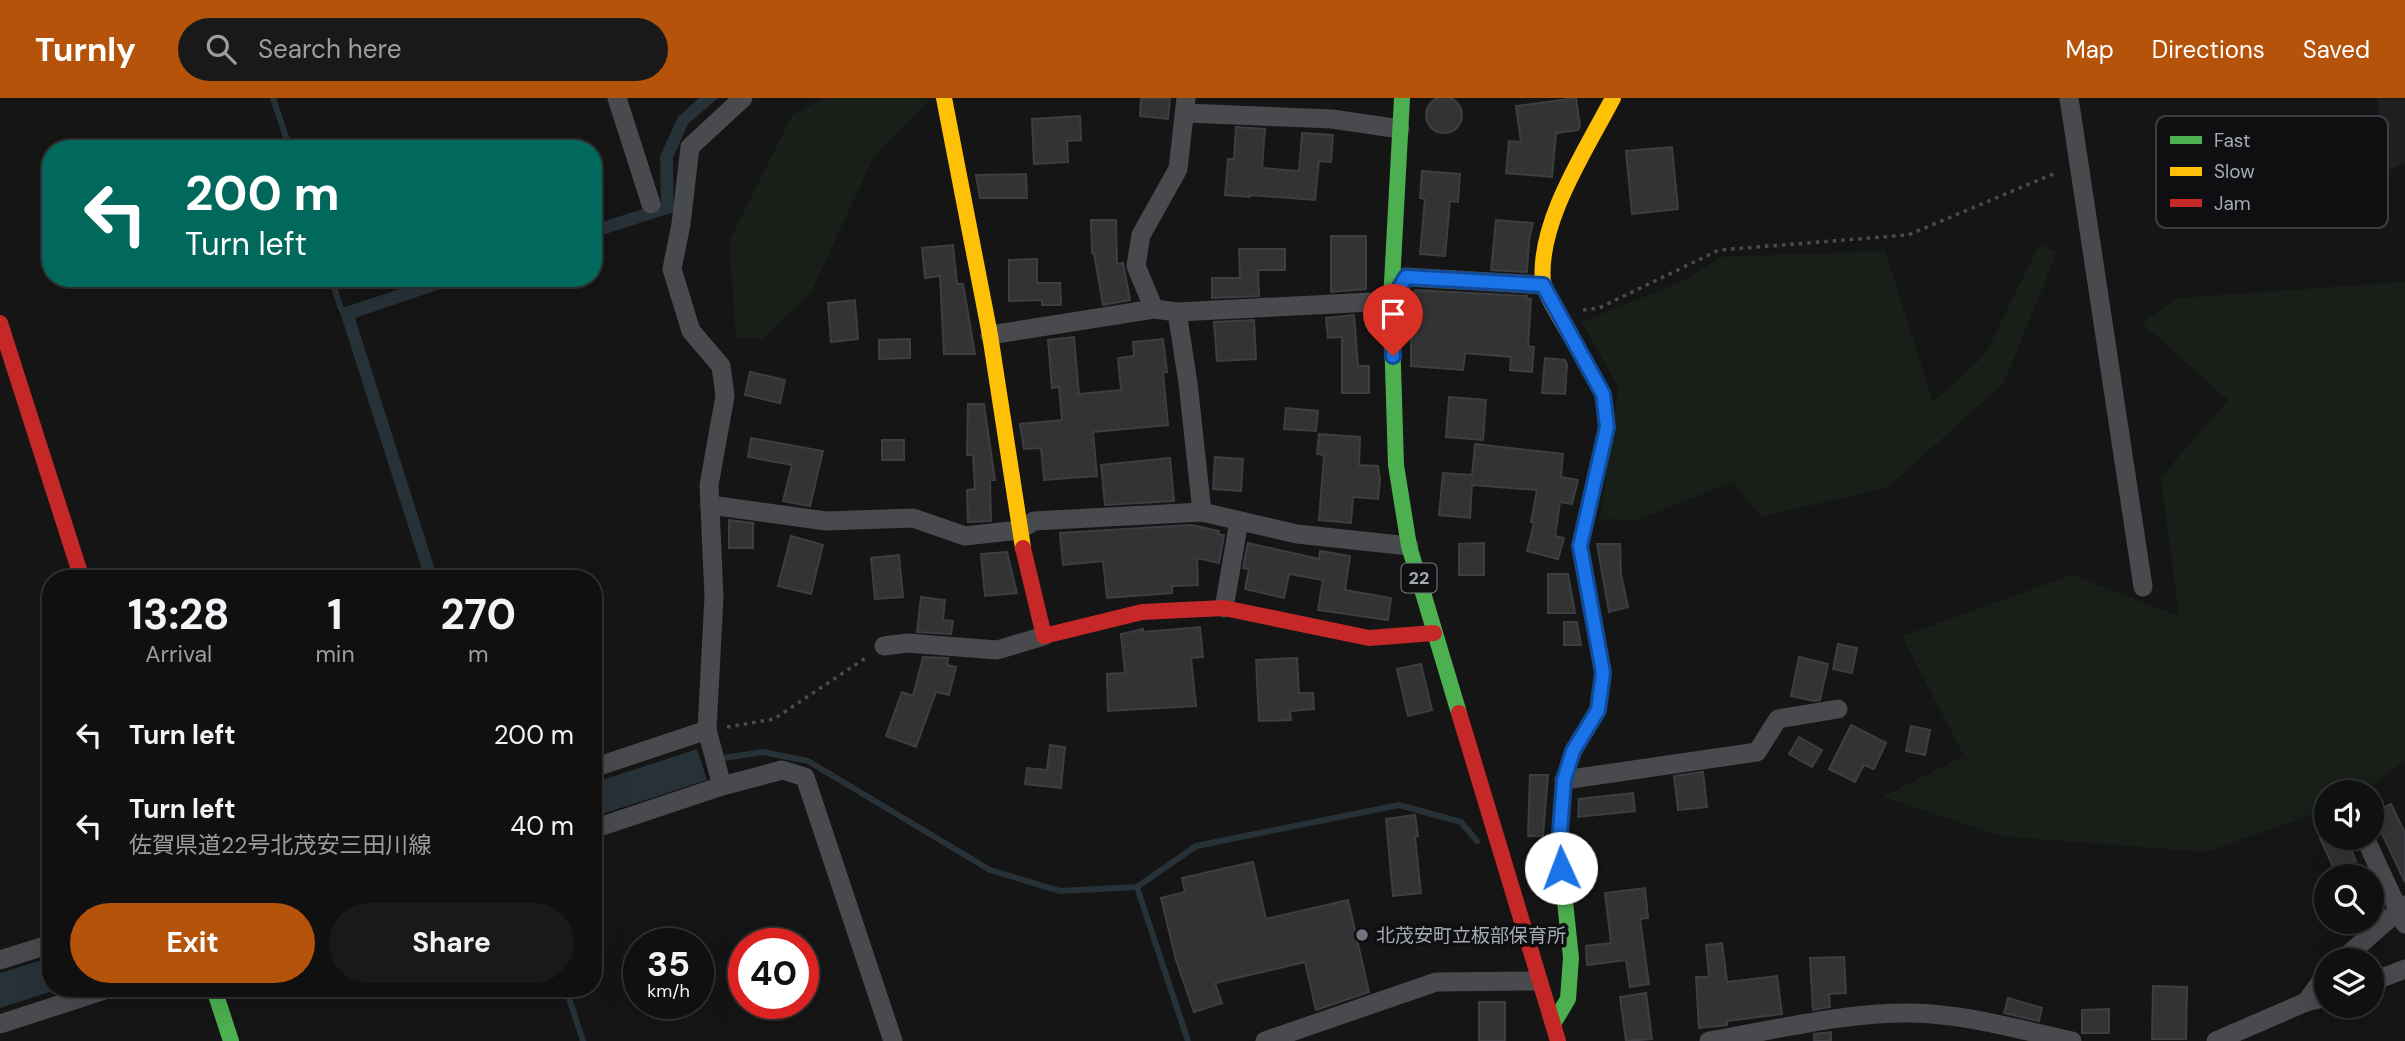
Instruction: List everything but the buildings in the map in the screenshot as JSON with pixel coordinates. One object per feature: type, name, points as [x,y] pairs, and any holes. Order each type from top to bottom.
[{"type":"street","points":[[617,98],[651,204]]},
{"type":"street","points":[[722,786],[707,730],[714,597],[709,485],[725,396],[721,366],[691,331],[672,269],[681,224],[690,148],[743,98]]},
{"type":"street","points":[[944,98],[990,335],[1019,530],[1044,636]]},
{"type":"street","name":"22","points":[[1402,98],[1391,302],[1396,465],[1409,546],[1558,1041]]},
{"type":"street","points":[[1553,1024],[1567,999],[1571,958],[1559,845],[1564,780],[1573,751],[1598,710],[1603,673],[1580,546],[1607,427],[1603,394],[1543,285],[1546,241],[1564,194],[1613,98]]},
{"type":"street","points":[[2069,98],[2143,587]]},
{"type":"street","points":[[1154,309],[1136,266],[1141,235],[1178,169],[1186,106],[1332,119],[1400,129]]},
{"type":"street","points":[[990,335],[1154,309],[1177,312],[1391,302],[1406,277],[1543,285]]},
{"type":"street","points":[[1177,312],[1188,383],[1202,512]]},
{"type":"street","points":[[0,323],[79,570]]},
{"type":"street","points":[[710,505],[826,521],[913,519],[965,536],[1019,530],[1034,521],[1202,512],[1297,534],[1409,546]]},
{"type":"street","points":[[1224,608],[1239,522]]},
{"type":"street","points":[[884,646],[907,643],[997,650],[1142,612],[1224,608],[1369,638],[1434,633]]},
{"type":"street","points":[[1564,780],[1757,752],[1778,719],[1838,709]]},
{"type":"street","points":[[602,765],[707,730]]},
{"type":"street","points":[[602,826],[722,786],[782,770],[805,777],[893,1041]]},
{"type":"street","points":[[2359,948],[2403,913],[2371,850]]},
{"type":"street","points":[[0,960],[42,947]]},
{"type":"street","points":[[2384,977],[2405,969]]},
{"type":"street","points":[[1265,1041],[1436,982],[1538,981]]},
{"type":"street","points":[[0,1024],[83,997]]},
{"type":"street","points":[[217,997],[231,1041]]},
{"type":"street","points":[[2216,1041],[2247,1033],[2314,1000]]},
{"type":"street","points":[[1709,1041],[1849,1017],[1913,1013],[1975,1020],[2072,1041]]},
{"type":"path","points":[[1557,313],[1599,308],[1719,250],[1908,235],[2053,174]]},
{"type":"path","points":[[707,730],[774,719],[884,646]]},
{"type":"shaded area","points":[[699,98],[718,98],[688,124],[673,158],[674,212],[602,235],[602,222],[661,203],[660,156],[678,117]]},
{"type":"shaded area","points":[[826,98],[931,98],[874,156],[811,293],[762,339],[736,338],[729,241],[793,114]]},
{"type":"shaded area","points":[[2378,98],[2405,98],[2405,163],[2388,170],[2388,116],[2379,116]]},
{"type":"shaded area","points":[[2039,245],[2057,252],[2004,383],[1888,487],[1761,517],[1732,482],[1638,520],[1600,519],[1618,387],[1582,322],[1683,281],[1721,257],[1885,251],[1933,402],[1985,355]]},
{"type":"shaded area","points":[[2405,282],[2405,761],[2379,780],[2314,780],[2314,814],[2206,852],[2001,836],[1883,797],[1964,756],[1902,636],[2072,575],[2179,616],[2161,477],[2228,400],[2142,323],[2177,298]]},
{"type":"shaded area","points":[[406,287],[446,287],[355,318],[435,570],[422,570],[339,309]]},
{"type":"shaded area","points":[[697,749],[707,780],[602,814],[602,780]]},
{"type":"shaded area","points":[[42,960],[42,994],[0,1008],[0,973]]},
{"type":"waterway","points":[[273,98],[287,140]]},
{"type":"waterway","points":[[334,287],[341,309]]},
{"type":"waterway","points":[[724,758],[763,752],[808,761],[990,870],[1060,891],[1137,887],[1196,846],[1399,805],[1461,822],[1477,841]]},
{"type":"waterway","points":[[1137,887],[1188,1041]]},
{"type":"waterway","points":[[569,997],[583,1041]]},
{"type":"traffic: fast","points":[[1402,98],[1391,301],[1396,465],[1409,546],[1459,713]]},
{"type":"traffic: fast","points":[[1553,1024],[1568,999],[1571,958],[1559,845],[1564,780],[1573,751],[1598,710],[1603,673],[1580,546],[1607,427],[1603,395],[1581,354]]},
{"type":"traffic: fast","points":[[217,997],[231,1041]]},
{"type":"traffic: slow","points":[[944,98],[990,335],[1023,548]]},
{"type":"traffic: slow","points":[[1581,354],[1545,289],[1543,260],[1555,212],[1577,164],[1613,98]]},
{"type":"traffic: jam","points":[[0,323],[79,570]]},
{"type":"traffic: jam","points":[[1023,548],[1044,636],[1142,612],[1224,608],[1369,638],[1434,633]]},
{"type":"traffic: jam","points":[[1459,713],[1558,1041]]},
{"type":"place","name":"北茂安町立板部保育所","points":[[1362,935]]},
{"type":"route","points":[[1393,356],[1391,302],[1406,277],[1543,285],[1603,394],[1607,427],[1580,546],[1603,673],[1598,710],[1573,751],[1564,780],[1559,845],[1561,868]]}]
